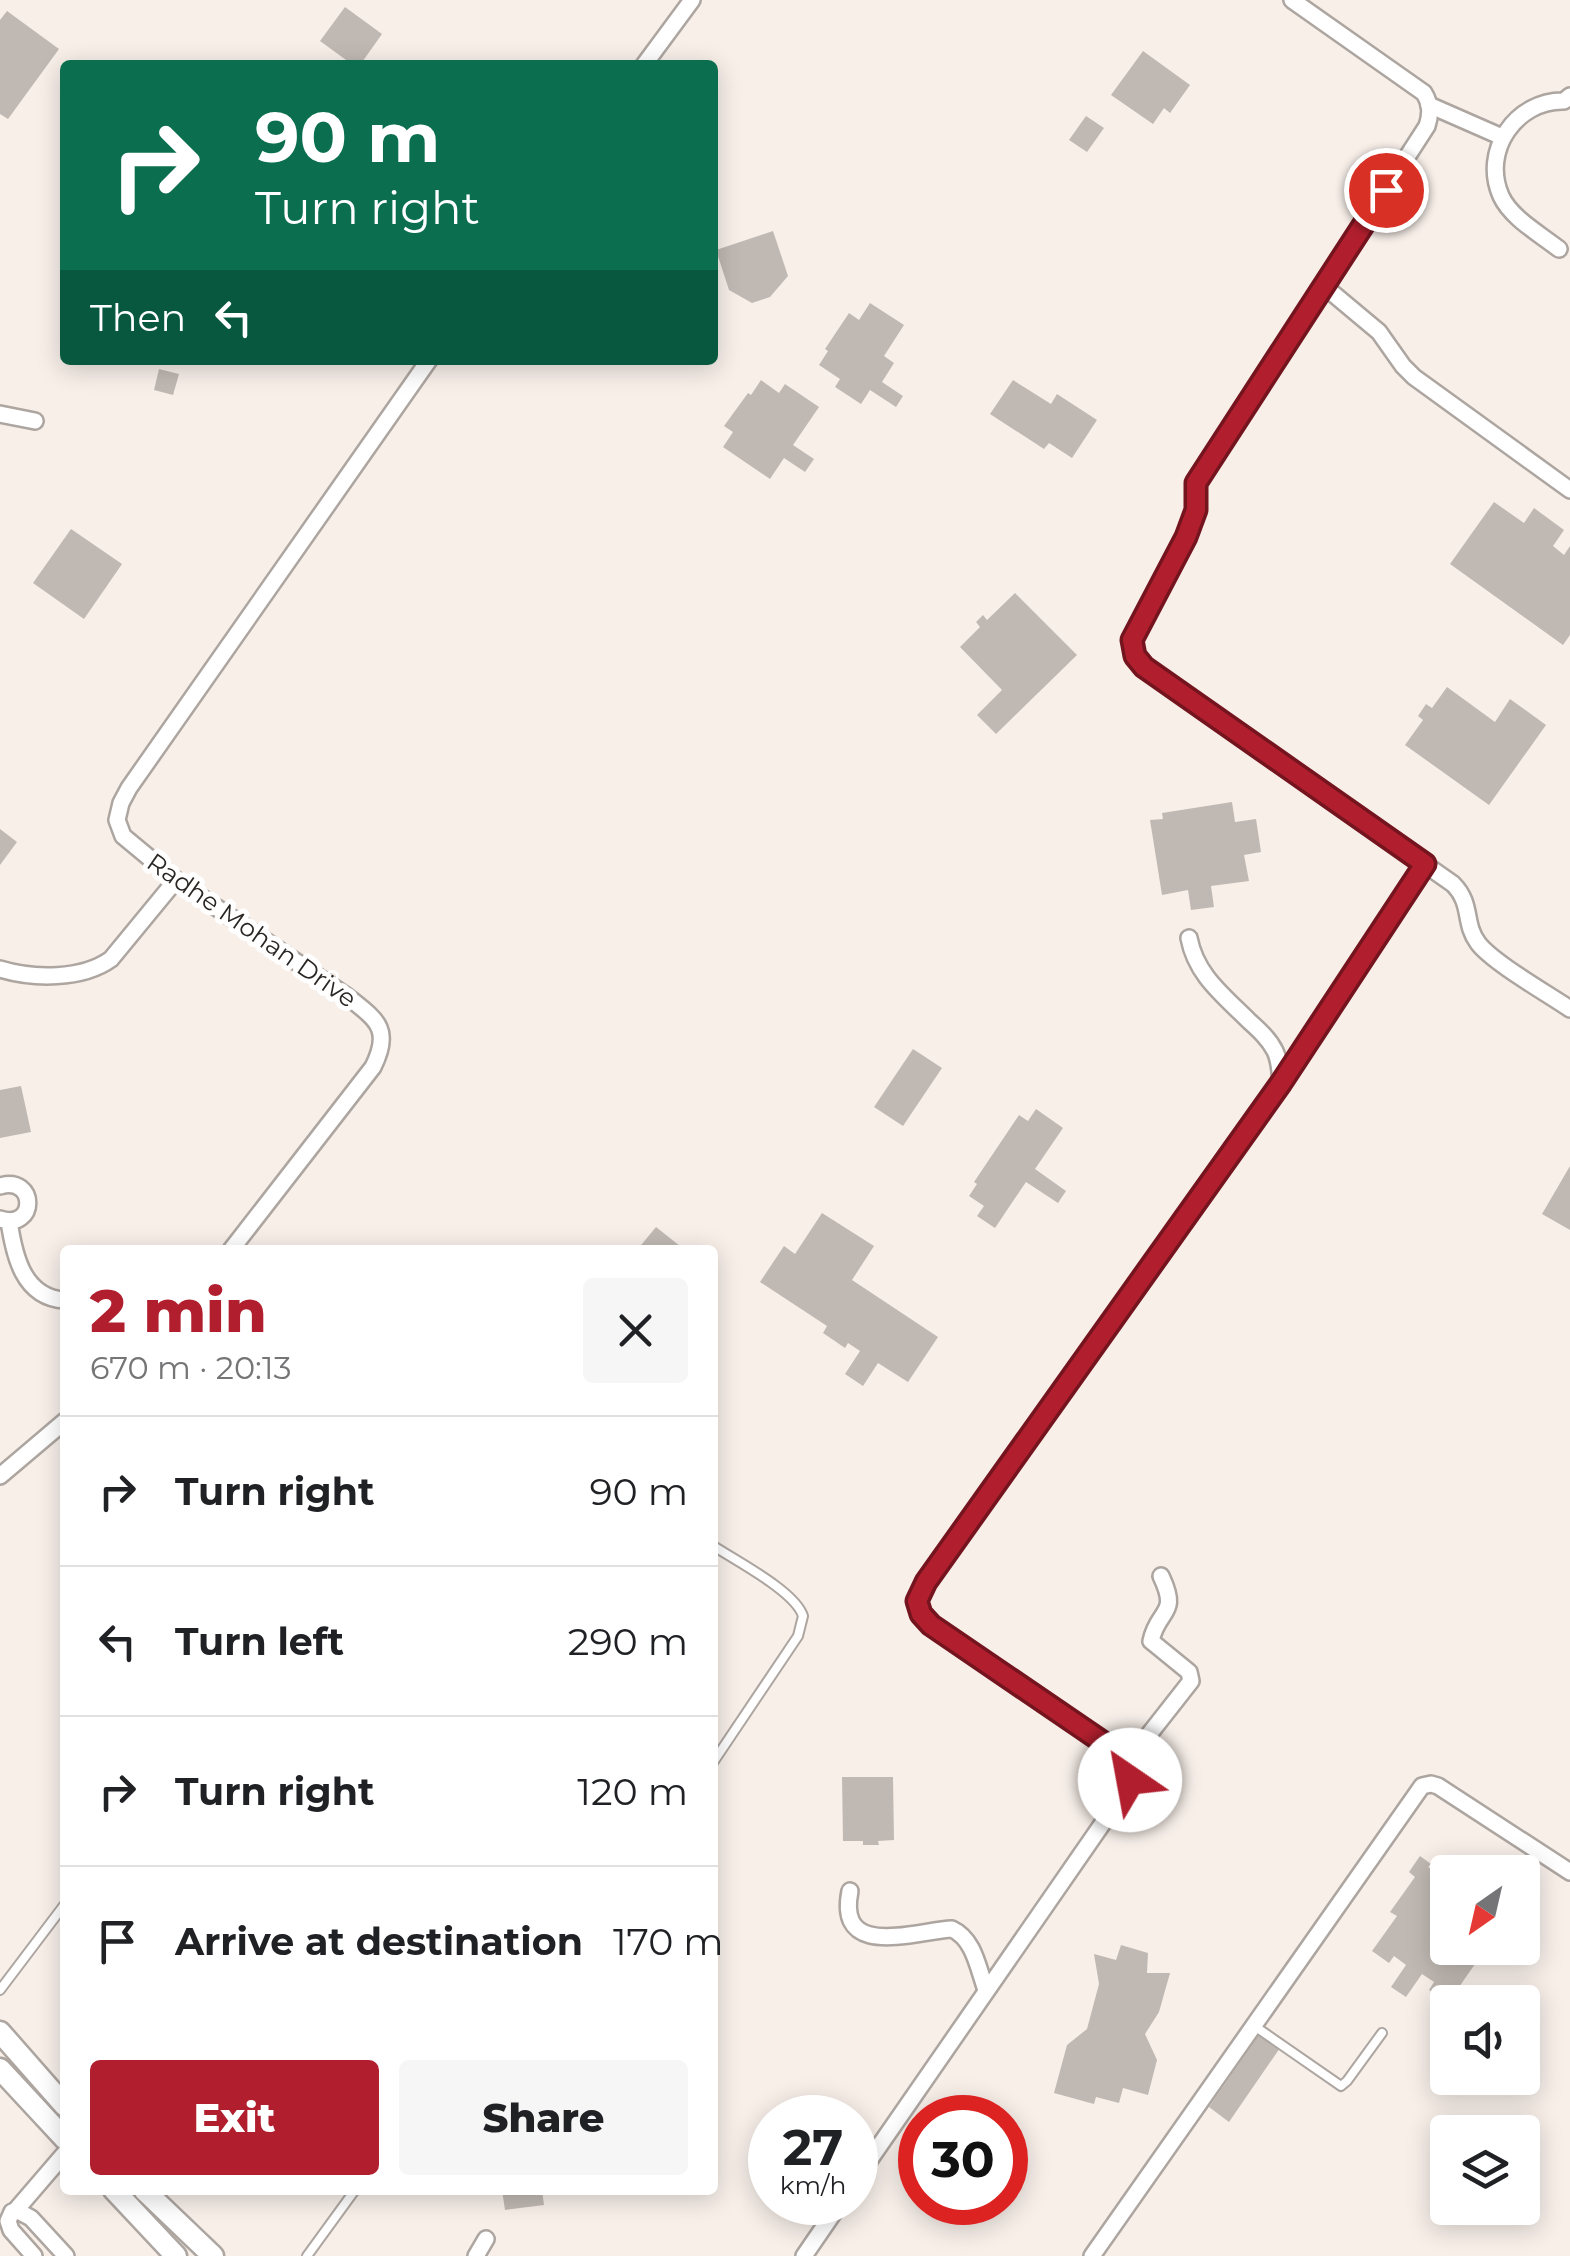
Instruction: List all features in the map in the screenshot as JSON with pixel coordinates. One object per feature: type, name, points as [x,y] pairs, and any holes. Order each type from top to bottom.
[{"type":"street","points":[[648,60],[692,0]]},
{"type":"street","points":[[1292,0],[1424,93],[1430,109],[1427,126],[1196,483],[1194,518],[1132,640],[1133,650],[1144,667],[1453,884],[1463,896],[1471,928],[1481,947],[1570,1009]]},
{"type":"street","points":[[1559,250],[1502,198],[1495,170],[1496,153],[1512,123],[1532,107],[1567,98],[1570,118]]},
{"type":"street","points":[[1429,105],[1502,136]]},
{"type":"street","points":[[1324,286],[1379,332],[1414,377],[1570,490]]},
{"type":"street","name":"Radhe Mohan Drive","points":[[235,1245],[372,1067],[381,1050],[381,1028],[348,997],[176,880],[123,836],[117,820],[120,803],[422,365]]},
{"type":"street","points":[[0,414],[35,421]]},
{"type":"street","points":[[878,2148],[1123,1794],[1132,1773],[1129,1760],[931,1625],[921,1614],[917,1601],[926,1582],[1281,1083],[1425,864]]},
{"type":"street","points":[[0,968],[38,975],[97,968],[111,960],[176,880]]},
{"type":"street","points":[[1188,938],[1202,974],[1274,1050],[1281,1083]]},
{"type":"street","points":[[0,1186],[14,1184],[27,1196],[25,1214],[15,1221],[4,1220],[19,1268],[36,1289],[60,1300]]},
{"type":"street","points":[[0,1476],[60,1425]]},
{"type":"street","points":[[1129,1760],[1191,1681],[1189,1672],[1151,1641],[1170,1603],[1161,1576]]},
{"type":"street","points":[[1092,2256],[1426,1784],[1438,1786],[1570,1872]]},
{"type":"street","points":[[850,1891],[847,1908],[852,1920],[871,1937],[952,1929],[960,1933],[970,1945],[986,1990]]},
{"type":"street","points":[[0,2032],[60,2100]]},
{"type":"street","points":[[0,2069],[60,2133]]},
{"type":"street","points":[[34,2256],[8,2221],[60,2159]]},
{"type":"street","points":[[119,2195],[176,2256]]},
{"type":"street","points":[[149,2195],[213,2256]]},
{"type":"street","points":[[16,2210],[32,2218],[66,2256]]},
{"type":"street","points":[[804,2256],[825,2225]]},
{"type":"street","points":[[476,2256],[486,2240]]},
{"type":"lane","points":[[718,1549],[786,1593],[804,1616],[798,1636],[718,1755]]},
{"type":"lane","points":[[0,1990],[60,1911]]},
{"type":"lane","points":[[1253,2025],[1340,2086],[1382,2033]]},
{"type":"lane","points":[[306,2256],[351,2195]]},
{"type":"building","points":[[345,7],[382,34],[364,60],[346,60],[320,41]]},
{"type":"building","points":[[7,11],[59,49],[8,119],[0,114],[0,20]]},
{"type":"building","points":[[1143,51],[1190,85],[1170,113],[1164,108],[1153,124],[1111,95]]},
{"type":"building","points":[[1086,116],[1104,128],[1087,152],[1069,140]]},
{"type":"building","points":[[773,231],[788,276],[770,297],[752,303],[729,290],[718,249]]},
{"type":"building","points":[[870,303],[904,325],[884,356],[894,363],[882,382],[903,396],[896,407],[870,390],[861,404],[835,387],[840,379],[819,365],[849,313],[859,320]]},
{"type":"building","points":[[159,369],[179,374],[173,395],[154,390]]},
{"type":"building","points":[[761,380],[779,393],[785,384],[819,407],[793,445],[814,459],[805,472],[784,458],[770,479],[723,447],[733,432],[724,426]]},
{"type":"building","points":[[1013,380],[1051,404],[1057,394],[1097,420],[1072,458],[1049,443],[1044,449],[990,414]]},
{"type":"building","points":[[1494,502],[1524,523],[1534,508],[1564,530],[1553,546],[1564,555],[1570,546],[1570,635],[1563,645],[1450,564]]},
{"type":"building","points":[[71,529],[122,564],[84,619],[33,583]]},
{"type":"building","points":[[1015,593],[1077,655],[996,734],[977,715],[1002,690],[960,647],[980,627],[976,622],[983,615],[987,620]]},
{"type":"building","points":[[1447,687],[1495,722],[1510,699],[1546,725],[1489,805],[1405,745],[1423,720],[1418,716],[1426,704],[1432,708]]},
{"type":"building","points":[[1232,802],[1235,822],[1256,819],[1261,852],[1244,855],[1249,881],[1211,886],[1214,907],[1191,910],[1188,890],[1162,895],[1150,820],[1163,819],[1162,813]]},
{"type":"building","points":[[0,829],[17,842],[0,865]]},
{"type":"building","points":[[913,1049],[942,1068],[903,1126],[874,1107]]},
{"type":"building","points":[[21,1086],[31,1132],[0,1138],[0,1090]]},
{"type":"building","points":[[1036,1109],[1063,1128],[1035,1169],[1066,1191],[1058,1203],[1026,1182],[995,1228],[977,1216],[984,1206],[969,1196],[977,1184],[974,1182],[1019,1115],[1028,1121]]},
{"type":"building","points":[[1570,1166],[1570,1230],[1542,1214]]},
{"type":"building","points":[[822,1213],[874,1246],[852,1280],[938,1337],[908,1382],[878,1363],[863,1386],[845,1374],[860,1351],[848,1343],[845,1348],[823,1333],[827,1326],[760,1282],[784,1246],[795,1254]]},
{"type":"building","points":[[656,1227],[679,1245],[641,1245]]},
{"type":"building","points":[[842,1777],[893,1777],[894,1840],[878,1841],[879,1845],[843,1841]]},
{"type":"building","points":[[1420,1856],[1430,1863],[1430,1965],[1474,1965],[1460,1985],[1432,1985],[1434,1982],[1422,1974],[1406,1997],[1391,1987],[1406,1965],[1394,1956],[1389,1963],[1372,1951],[1397,1916],[1390,1912],[1415,1877],[1409,1872]]},
{"type":"building","points":[[1121,1945],[1148,1953],[1147,1973],[1170,1973],[1159,2012],[1145,2034],[1157,2060],[1148,2095],[1123,2088],[1119,2103],[1096,2097],[1094,2104],[1054,2093],[1067,2045],[1087,2029],[1099,1984],[1094,1954],[1116,1960]]},
{"type":"building","points":[[1259,2035],[1280,2048],[1229,2122],[1209,2107]]},
{"type":"building","points":[[503,2195],[543,2195],[544,2205],[505,2210]]},
{"type":"route","points":[[1130,1780],[1129,1760],[931,1625],[921,1614],[917,1601],[926,1582],[1281,1083],[1425,864],[1144,667],[1135,656],[1132,640],[1194,518],[1196,483],[1386,190]]}]
